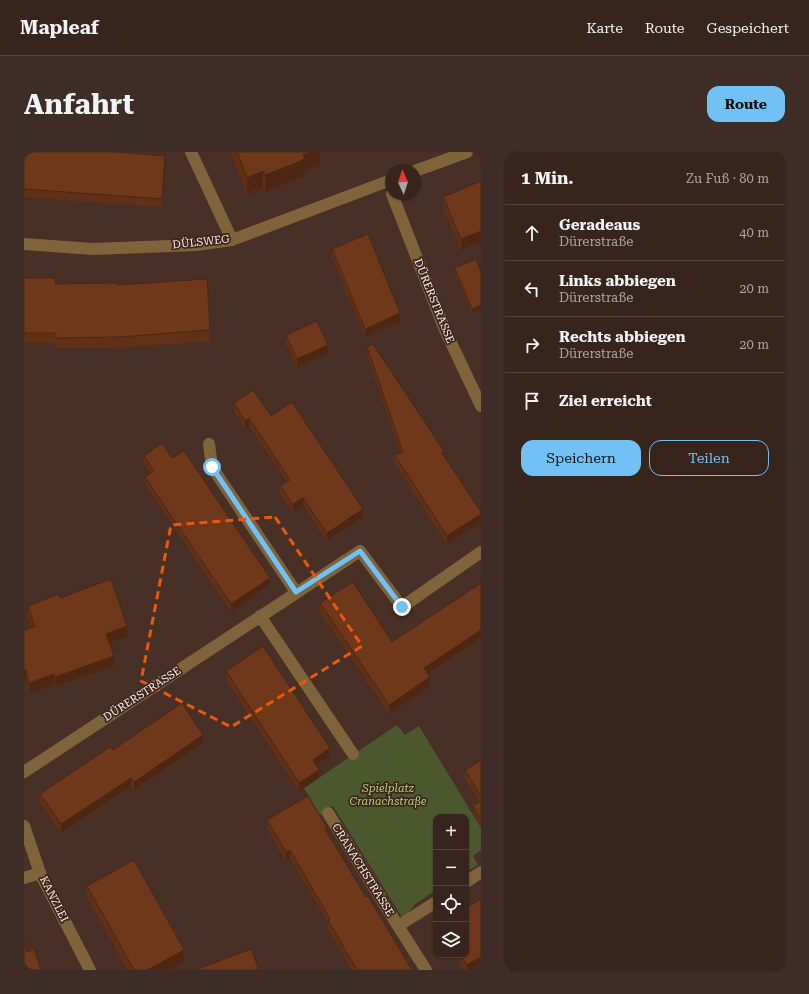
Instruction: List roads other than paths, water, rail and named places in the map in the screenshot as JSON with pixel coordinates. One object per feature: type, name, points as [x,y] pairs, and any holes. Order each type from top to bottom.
[{"type":"street","points":[[191,152],[232,240]]},
{"type":"street","points":[[421,169],[467,152]]},
{"type":"street","name":"DÜLSWEG","points":[[24,244],[93,249],[196,245],[232,240],[385,185]]},
{"type":"street","name":"DÜRERSTRASSE","points":[[394,200],[445,330],[481,406]]},
{"type":"street","points":[[209,444],[212,467],[296,592]]},
{"type":"street","name":"DÜRERSTRASSE","points":[[24,772],[360,551],[402,607],[481,552]]},
{"type":"street","points":[[260,616],[353,754]]},
{"type":"street","name":"CRANACHSTRASSE","points":[[328,813],[426,970]]},
{"type":"street","name":"KANZLEI","points":[[24,826],[40,873],[90,970]]},
{"type":"street","points":[[469,880],[481,872]]},
{"type":"street","points":[[24,878],[40,873]]},
{"type":"street","name":"CRANACHSTRASSE","points":[[398,926],[433,904]]},
{"type":"park label","name":"Spielplatz Cranachstraße","points":[[388,794]]}]
